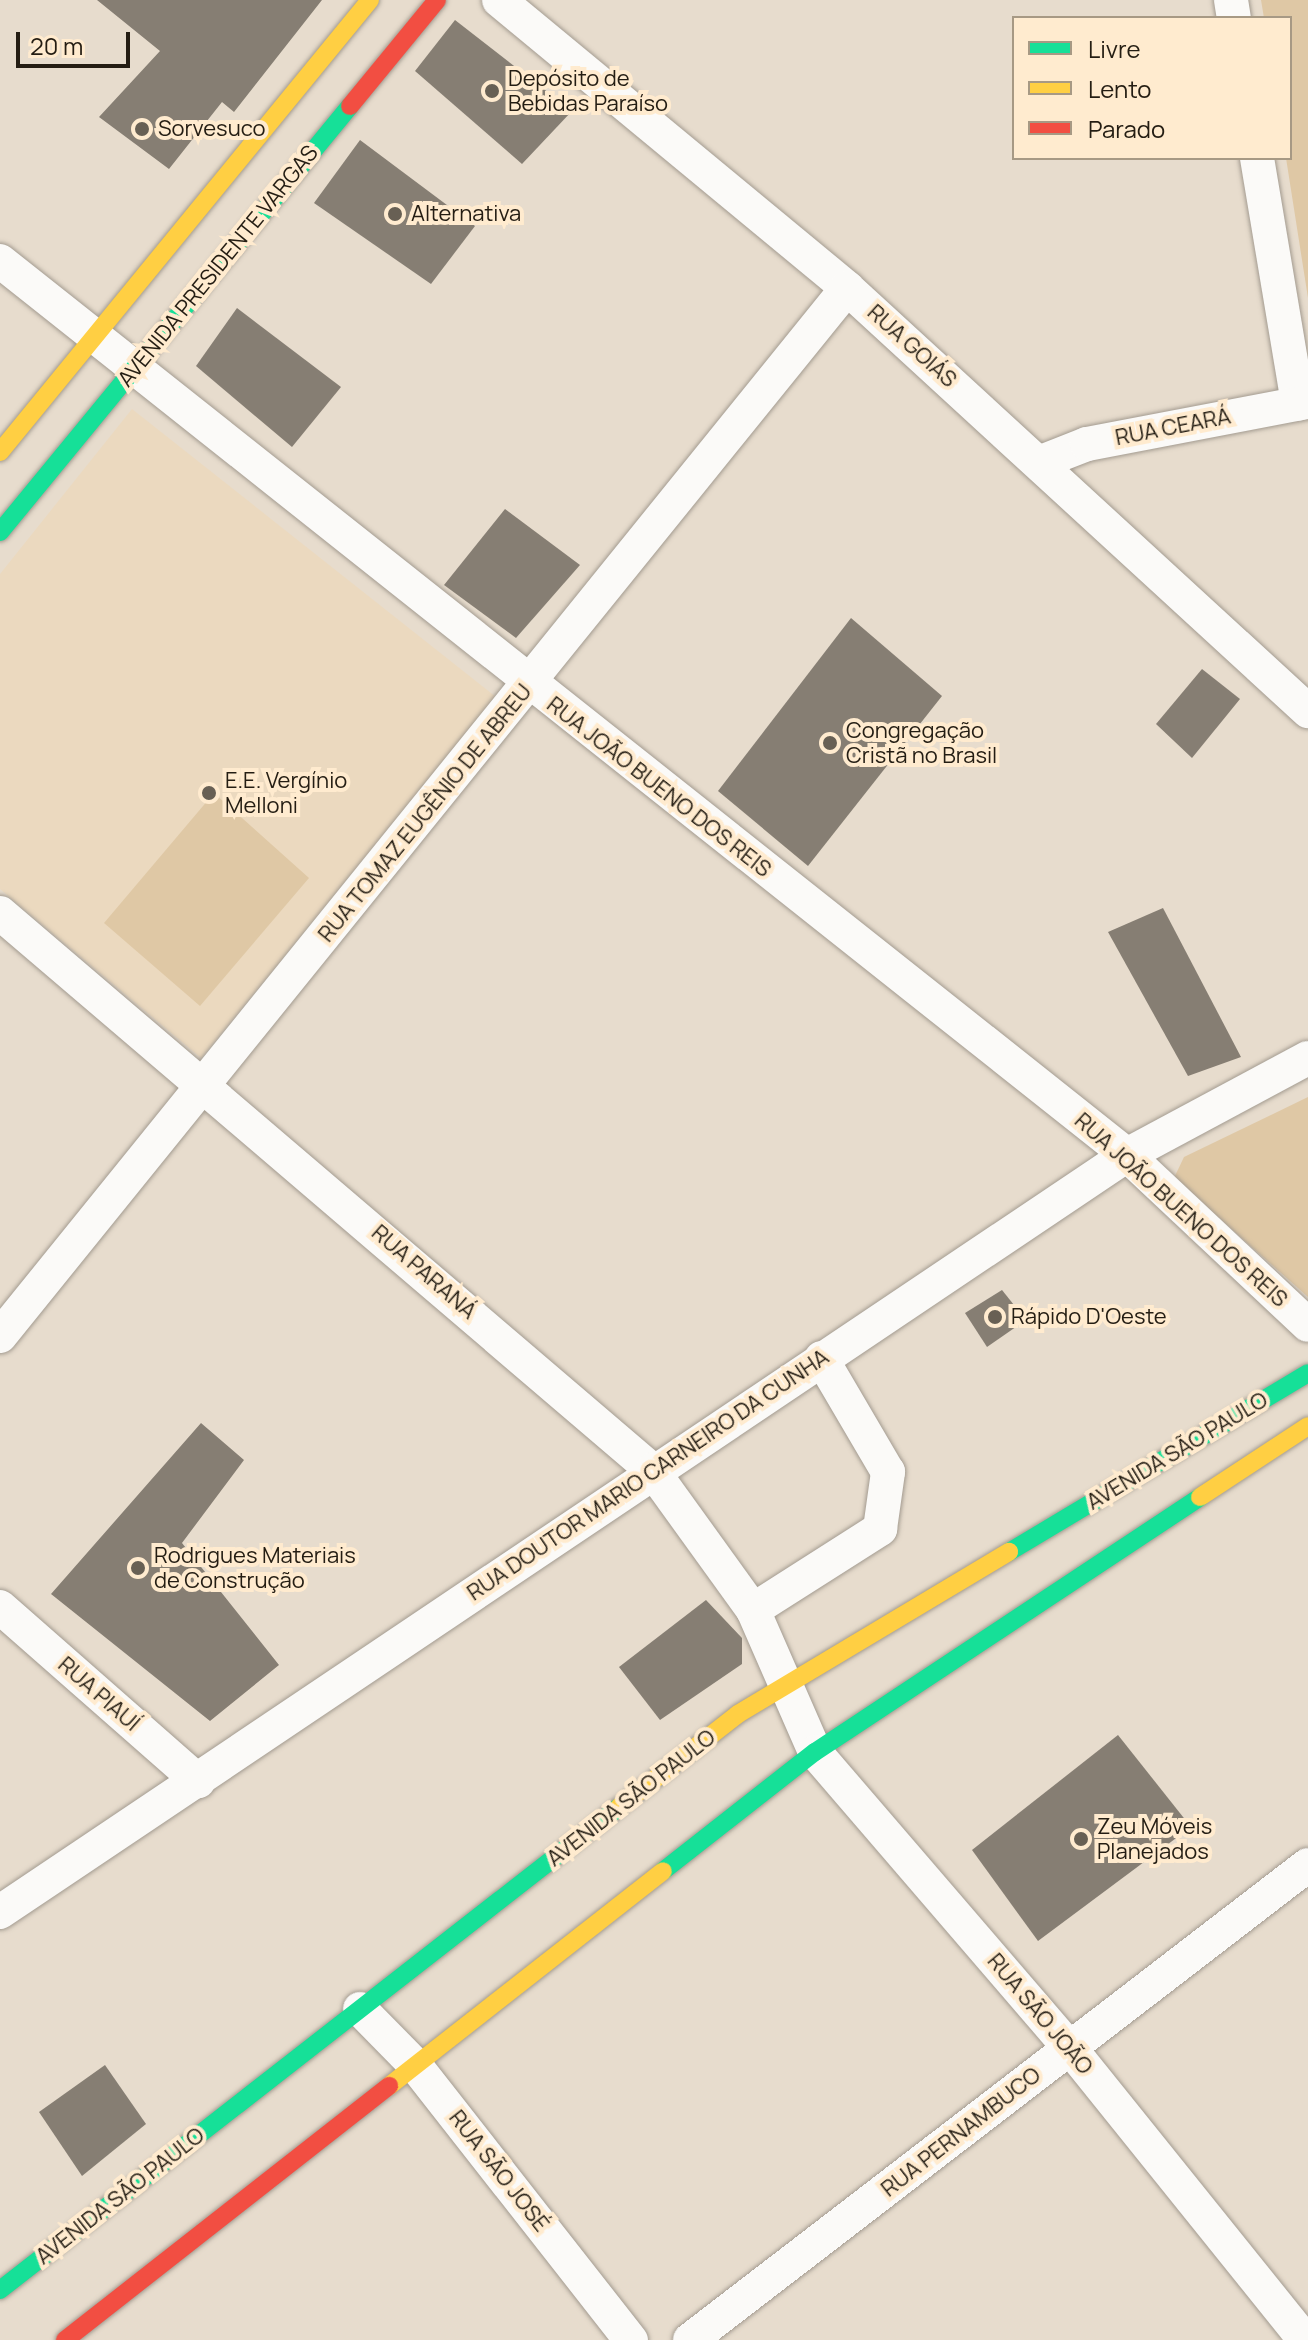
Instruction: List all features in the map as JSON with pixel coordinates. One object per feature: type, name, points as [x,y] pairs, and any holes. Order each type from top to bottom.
[{"type":"main road","points":[[0,452],[370,0]]},
{"type":"main road","name":"AVENIDA PRESIDENTE VARGAS","points":[[0,532],[437,0]]},
{"type":"main road","name":"AVENIDA SÃO PAULO","points":[[0,2290],[360,2009],[784,1685],[1308,1373]]},
{"type":"main road","name":"AVENIDA SÃO PAULO","points":[[65,2340],[815,1752],[1308,1426]]},
{"type":"street","name":"RUA GOIÁS","points":[[499,0],[847,288],[1041,462],[1308,711]]},
{"type":"street","points":[[1257,160],[1303,403]]},
{"type":"street","name":"RUA JOÃO BUENO DOS REIS","points":[[0,261],[132,371],[1127,1155],[1308,1325]]},
{"type":"street","name":"RUA TOMAZ EUGÊNIO DE ABREU","points":[[0,1336],[530,685],[847,288]]},
{"type":"street","name":"RUA CEARÁ","points":[[1041,462],[1087,444],[1303,403]]},
{"type":"street","name":"RUA PARANÁ","points":[[0,913],[206,1083],[652,1470],[753,1610],[784,1685]]},
{"type":"street","name":"RUA DOUTOR MARIO CARNEIRO DA CUNHA","points":[[0,1912],[198,1781],[652,1470],[1127,1155],[1308,1058]]},
{"type":"street","points":[[753,1610],[880,1529],[888,1472],[821,1358]]},
{"type":"street","name":"RUA PIAUÍ","points":[[0,1607],[198,1781]]},
{"type":"street","name":"RUA SÃO JOÃO","points":[[784,1685],[815,1752],[1070,2048],[1305,2340]]},
{"type":"street","name":"RUA PERNAMBUCO","points":[[690,2340],[1308,1865]]},
{"type":"street","name":"RUA SÃO JOSÉ","points":[[360,2009],[415,2065],[631,2340]]},
{"type":"shaded area","points":[[1261,0],[1308,0],[1308,298],[1286,160],[1292,160],[1292,16],[1264,16]]},
{"type":"shaded area","name":"E.E. Vergínio Melloni","points":[[132,409],[496,697],[201,1058],[0,889],[0,574]]},
{"type":"shaded area","points":[[214,793],[309,878],[200,1006],[104,923]]},
{"type":"shaded area","points":[[1308,1097],[1308,1297],[1174,1178],[1184,1157]]},
{"type":"building","points":[[97,0],[322,0],[234,112],[222,102],[169,169],[99,117],[160,51]]},
{"type":"building","name":"Depósito de Bebidas Paraíso","points":[[455,20],[572,111],[522,164],[415,71]]},
{"type":"building","name":"Alternativa","points":[[360,140],[475,226],[431,284],[314,203]]},
{"type":"building","points":[[237,308],[341,387],[292,447],[196,366]]},
{"type":"building","points":[[505,509],[580,565],[516,638],[444,585]]},
{"type":"building","name":"Congregação Cristã no Brasil","points":[[851,618],[942,696],[808,866],[718,791]]},
{"type":"building","points":[[1202,669],[1240,699],[1192,758],[1156,724]]},
{"type":"building","points":[[1163,908],[1241,1057],[1188,1076],[1108,932]]},
{"type":"building","name":"Rápido D'Oeste","points":[[1002,1290],[1026,1320],[987,1347],[965,1313]]},
{"type":"building","name":"Rodrigues Materiais de Construção","points":[[201,1423],[244,1460],[182,1543],[279,1665],[210,1721],[51,1594]]},
{"type":"building","points":[[706,1600],[742,1638],[742,1664],[660,1720],[619,1667]]},
{"type":"building","name":"Zeu Móveis Planejados","points":[[1118,1735],[1191,1827],[1038,1941],[972,1850]]},
{"type":"building","points":[[105,2065],[146,2124],[82,2176],[39,2112]]},
{"type":"traffic: fast","points":[[0,532],[350,106]]},
{"type":"traffic: fast","points":[[1009,1552],[1308,1373]]},
{"type":"traffic: fast","points":[[663,1871],[815,1752],[1200,1497]]},
{"type":"traffic: fast","points":[[0,2290],[619,1807]]},
{"type":"traffic: slow","points":[[0,452],[370,0]]},
{"type":"traffic: slow","points":[[1200,1497],[1308,1426]]},
{"type":"traffic: slow","points":[[619,1807],[738,1714],[1009,1552]]},
{"type":"traffic: slow","points":[[389,2086],[663,1871]]},
{"type":"traffic: jam","points":[[350,106],[437,0]]},
{"type":"traffic: jam","points":[[65,2340],[389,2086]]},
{"type":"place","name":"Depósito de Bebidas Paraíso","points":[[492,91]]},
{"type":"place","name":"Sorvesuco","points":[[142,129]]},
{"type":"place","name":"Alternativa","points":[[395,214]]},
{"type":"place","name":"Congregação Cristã no Brasil","points":[[830,743]]},
{"type":"place","name":"E.E. Vergínio Melloni","points":[[209,793]]},
{"type":"place","name":"Rápido D'Oeste","points":[[995,1317]]},
{"type":"place","name":"Rodrigues Materiais de Construção","points":[[138,1568]]},
{"type":"place","name":"Zeu Móveis Planejados","points":[[1081,1839]]}]
